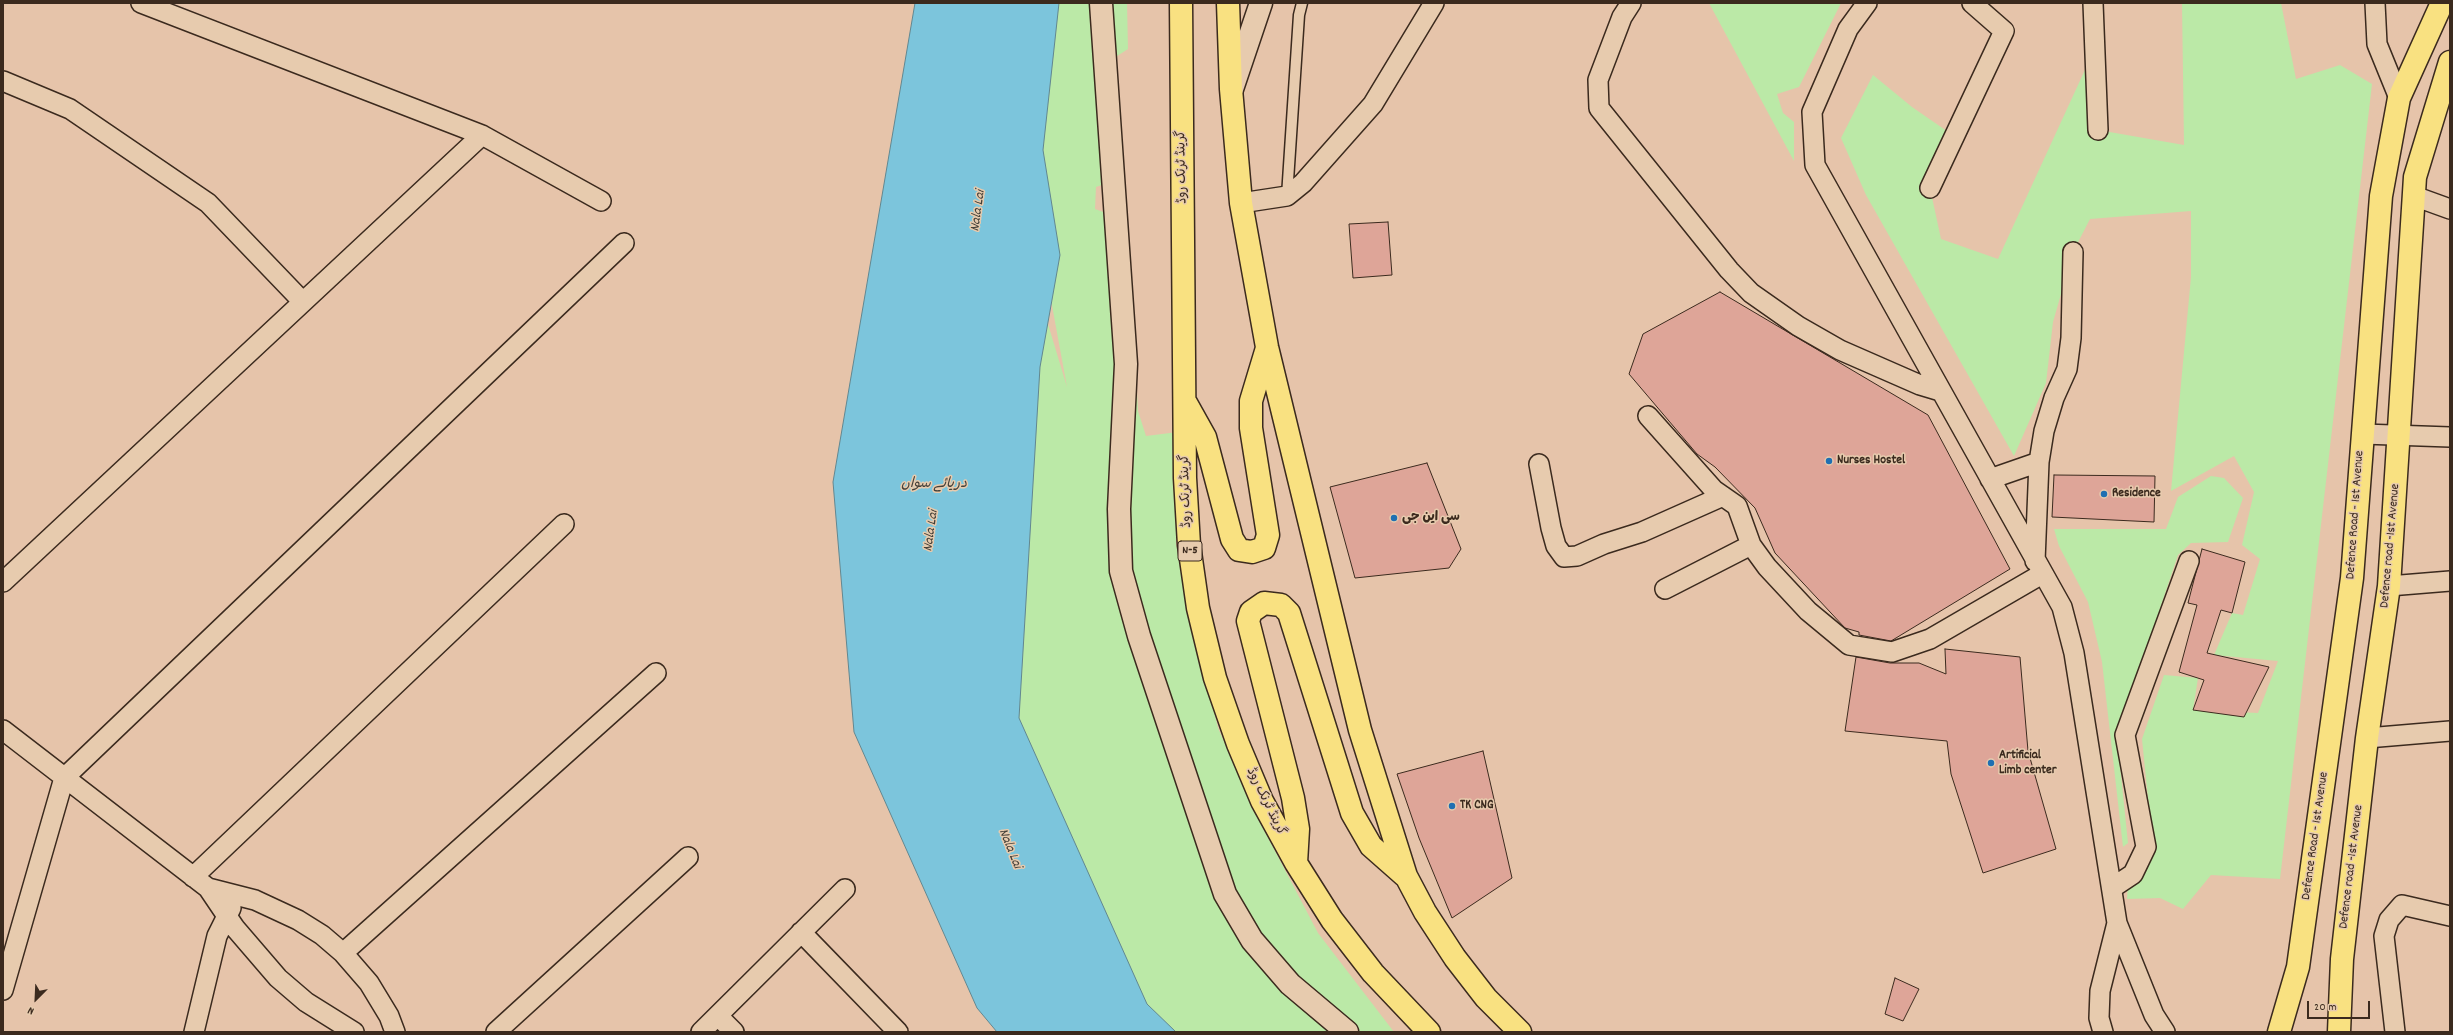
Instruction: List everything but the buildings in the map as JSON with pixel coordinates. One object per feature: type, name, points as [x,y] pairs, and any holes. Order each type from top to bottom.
[{"type":"main road","points":[[1101,3],[1126,364],[1119,509],[1121,571],[1144,651],[1225,894],[1252,940],[1290,984],[1347,1032]]},
{"type":"main road","name":"گرینڈ ٹرنک روڈ","points":[[1181,3],[1186,402],[1185,478],[1188,530],[1198,608],[1215,678],[1238,744],[1262,801],[1296,863],[1332,920],[1373,973],[1429,1032]]},
{"type":"main road","points":[[1232,89],[1261,3]]},
{"type":"main road","name":"Defence Road - 1st Avenue","points":[[2279,1032],[2298,967],[2352,578],[2381,196],[2399,98],[2442,3]]},
{"type":"main road","points":[[1230,6],[1232,89],[1241,203],[1267,347],[1360,730],[1406,876],[1425,912],[1455,958],[1486,998],[1520,1032]]},
{"type":"main road","name":"Defence road -1st Avenue","points":[[2339,1032],[2342,959],[2367,738],[2388,586],[2400,436],[2415,177],[2450,62]]},
{"type":"main road","points":[[1186,402],[1205,436],[1232,539],[1239,550],[1252,552],[1264,548],[1268,535],[1250,428],[1251,401],[1267,347]]},
{"type":"main road","points":[[1296,863],[1298,829],[1293,798],[1248,621],[1251,612],[1264,603],[1281,605],[1289,613],[1352,813],[1371,846],[1406,876]]},
{"type":"street","points":[[141,3],[482,135],[601,201]]},
{"type":"street","points":[[1241,203],[1287,196],[1303,183],[1373,104],[1434,3]]},
{"type":"street","points":[[1631,3],[1622,17],[1598,80],[1599,108],[1729,270],[1751,293],[1798,326],[1840,350],[1920,385],[1940,391]]},
{"type":"street","points":[[1867,3],[1848,29],[1812,112],[1815,164],[1940,391],[2062,607],[2074,653],[2117,923],[2154,1015],[2165,1032]]},
{"type":"street","points":[[1930,188],[2004,31],[1972,3]]},
{"type":"street","points":[[2093,3],[2098,130]]},
{"type":"street","points":[[2375,3],[2377,44],[2399,98]]},
{"type":"street","points":[[3,81],[70,109],[208,203],[303,302]]},
{"type":"street","points":[[3,582],[482,135]]},
{"type":"street","points":[[2414,196],[2450,209]]},
{"type":"street","points":[[3,990],[64,778],[624,243]]},
{"type":"street","points":[[2039,567],[2039,462],[2044,431],[2054,398],[2067,369],[2070,338],[2073,252]]},
{"type":"street","points":[[1648,416],[1714,490],[1737,506],[1751,545],[1808,611],[1849,646],[1892,652],[1930,639],[2039,567]]},
{"type":"street","points":[[2363,434],[2450,437]]},
{"type":"street","points":[[1990,479],[2039,462]]},
{"type":"street","points":[[1539,464],[1551,528],[1556,546],[1564,557],[1578,556],[1604,544],[1642,532],[1723,496]]},
{"type":"street","points":[[193,877],[564,524]]},
{"type":"street","points":[[1665,589],[1751,545]]},
{"type":"street","points":[[2112,888],[2133,874],[2146,847],[2125,735],[2189,561]]},
{"type":"street","points":[[2388,586],[2450,581]]},
{"type":"street","points":[[343,953],[656,673]]},
{"type":"street","points":[[3,730],[208,888],[226,915],[278,978],[306,1002],[354,1032]]},
{"type":"street","points":[[2367,738],[2450,731]]},
{"type":"street","points":[[496,1032],[688,857]]},
{"type":"street","points":[[208,888],[240,895],[298,920],[322,935],[343,953],[369,983],[389,1016],[395,1032]]},
{"type":"street","points":[[701,1032],[845,889]]},
{"type":"street","points":[[194,1032],[217,936],[226,915],[240,895]]},
{"type":"street","points":[[2395,1032],[2384,936],[2389,920],[2402,905],[2450,916]]},
{"type":"street","points":[[2103,1032],[2099,1018],[2100,991],[2117,923]]},
{"type":"street","points":[[801,932],[898,1032]]},
{"type":"street","points":[[718,1016],[734,1032]]},
{"type":"lane","points":[[1287,196],[1299,15],[1302,3]]},
{"type":"green space","points":[[1042,3],[1127,3],[1128,49],[1097,69],[1116,180],[1096,187],[1095,209],[1106,213],[1134,337],[1138,411],[1146,436],[1178,432],[1176,544],[1218,728],[1263,828],[1318,933],[1394,1032],[1146,1032],[1030,796],[975,493],[1019,228],[1067,387],[1021,137]]},
{"type":"green space","points":[[1709,3],[1841,3],[1799,87],[1777,94],[1783,113],[1794,122],[1794,161]]},
{"type":"green space","points":[[2182,3],[2281,3],[2296,79],[2340,65],[2372,84],[2280,879],[2211,875],[2183,909],[2160,898],[2127,899],[2128,882],[2153,848],[2142,739],[2164,675],[2198,678],[2193,710],[2258,713],[2278,661],[2214,655],[2232,613],[2243,615],[2260,559],[2242,545],[2254,492],[2234,456],[2171,491],[2191,277],[2191,211],[2090,219],[2073,252],[2053,322],[2046,383],[2014,456],[1866,195],[1841,138],[1873,75],[1912,107],[1954,136],[1930,188],[1941,239],[1998,259],[2095,48],[2098,130],[2184,145]]},
{"type":"green space","points":[[2211,476],[2224,478],[2243,498],[2228,542],[2191,543],[2178,555],[2117,737],[2128,843],[2123,847],[2102,662],[2088,602],[2059,546],[2054,529],[2166,529],[2178,497]]},
{"type":"water","name":"دریائے سواں","points":[[915,3],[1059,3],[1043,150],[1060,255],[1040,367],[1019,718],[1147,1004],[1176,1032],[997,1032],[977,1008],[854,732],[833,482]]},
{"type":"place","name":"Nurses Hostel","points":[[1829,461]]},
{"type":"place","name":"Residence","points":[[2104,494]]},
{"type":"place","name":"سی این جی","points":[[1394,518]]},
{"type":"place","name":"Artificial Limb center","points":[[1991,763]]},
{"type":"place","name":"TK CNG","points":[[1452,806]]},
{"type":"water label","name":"Nala Lai","points":[[979,211]]},
{"type":"water label","name":"Nala Lai","points":[[932,531]]},
{"type":"water label","name":"Nala Lai","points":[[1009,849]]}]
